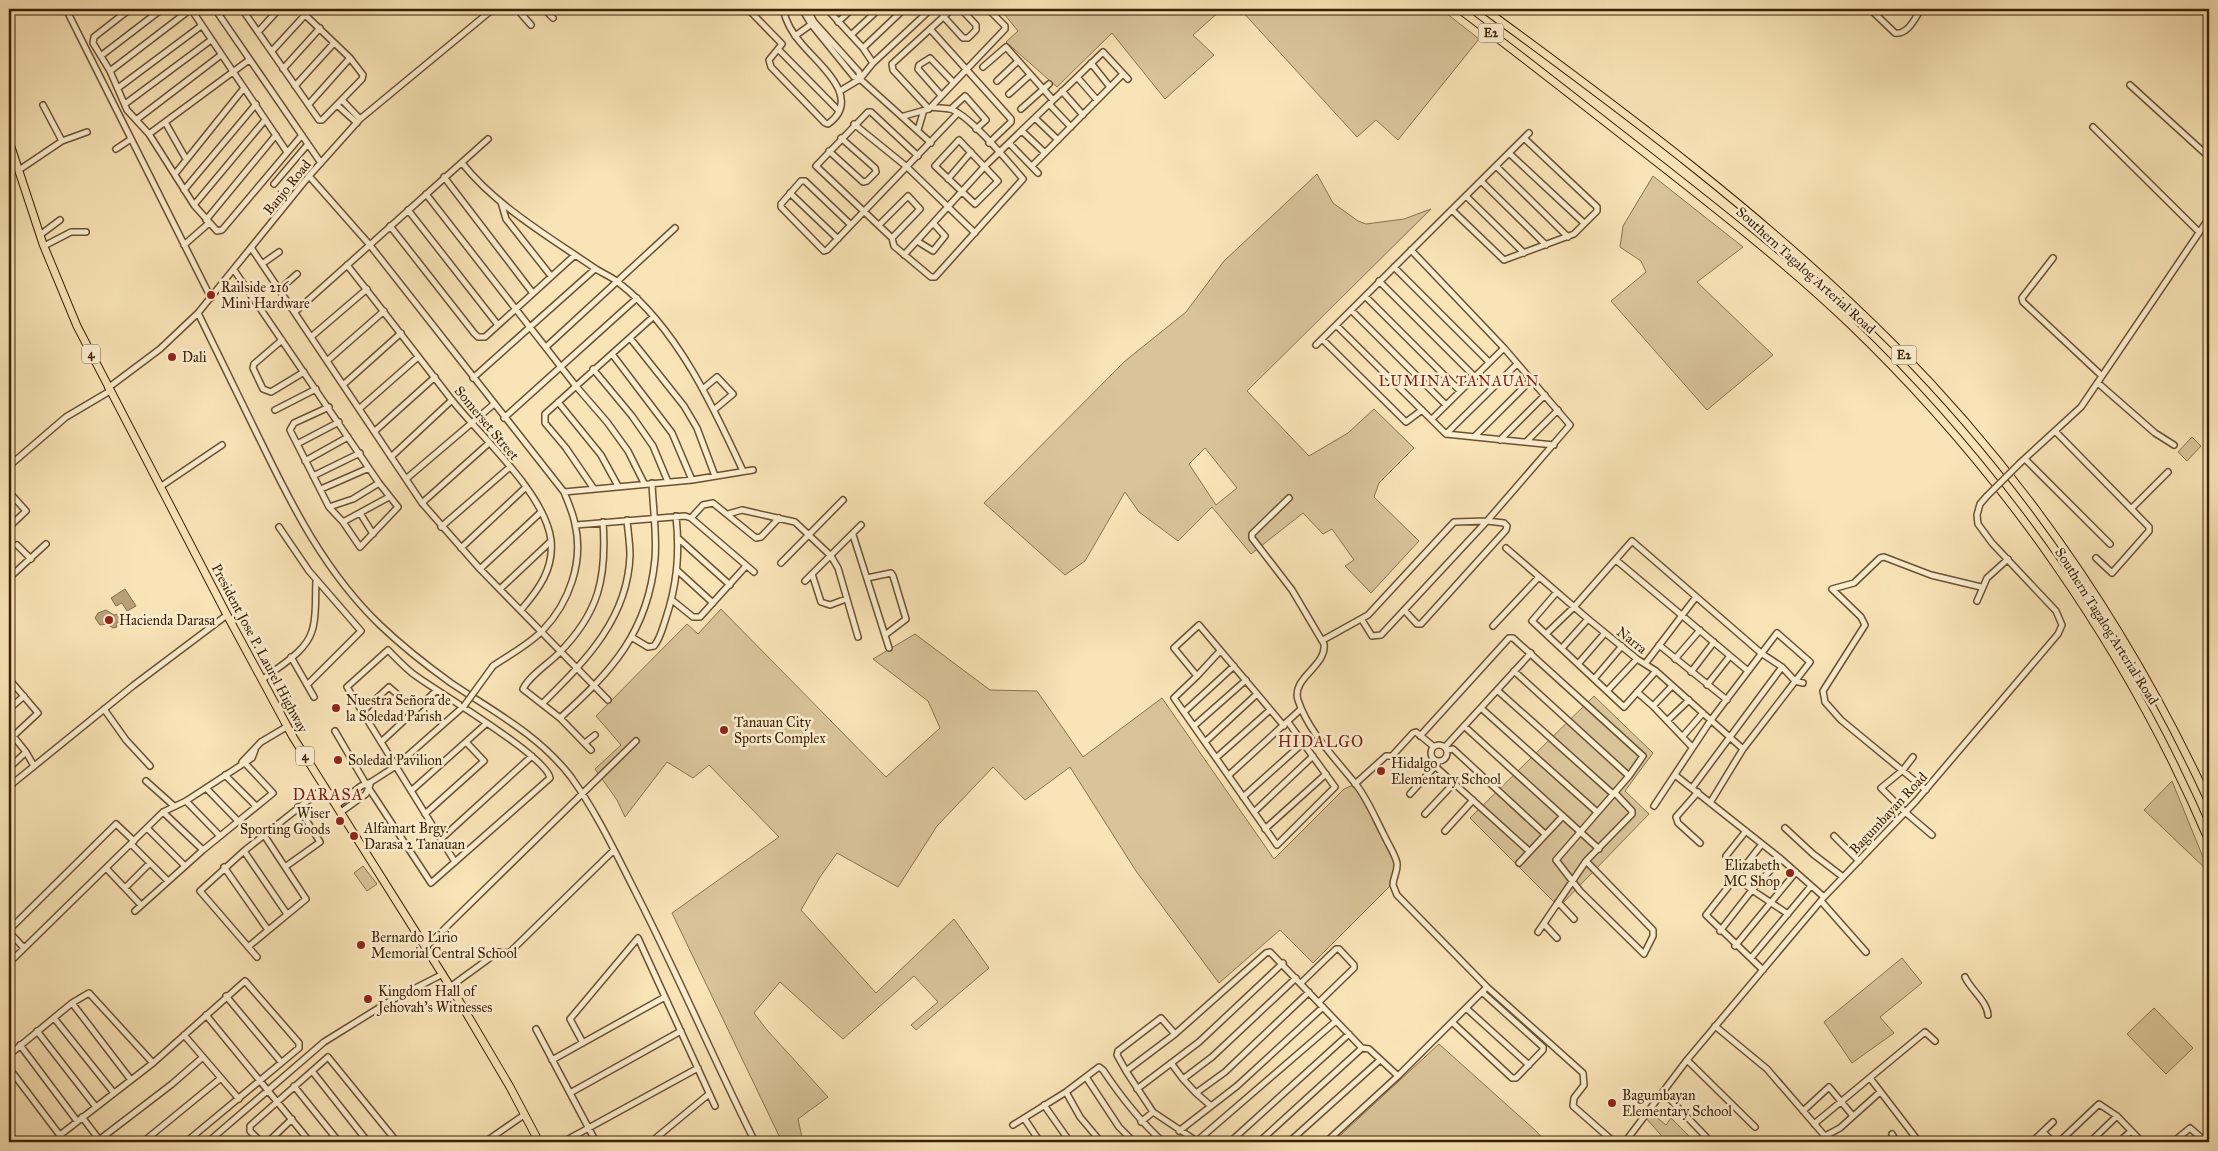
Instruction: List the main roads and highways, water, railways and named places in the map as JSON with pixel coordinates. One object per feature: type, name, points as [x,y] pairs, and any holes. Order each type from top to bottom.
[{"type":"highway","name":"Southern Tagalog Arterial Road","points":[[1460,9],[1731,220],[1817,293],[1916,391],[1990,477],[2072,590],[2147,712],[2209,841]]},
{"type":"highway","name":"Southern Tagalog Arterial Road","points":[[1484,9],[1693,168],[1783,241],[1864,315],[1930,382],[2004,469],[2087,582],[2163,708],[2209,802]]},
{"type":"highway","name":"President Jose P. Laurel Highway","points":[[9,141],[44,246],[77,326],[227,615],[288,726],[443,974],[539,1142]]},
{"type":"place","name":"Railside 216 Mini Hardware","points":[[211,295]]},
{"type":"place","name":"Dali","points":[[172,357]]},
{"type":"place","name":"Hacienda Darasa","points":[[109,620]]},
{"type":"place","name":"Nuestra Señora de la Soledad Parish","points":[[336,708]]},
{"type":"place","name":"Tanauan City Sports Complex","points":[[724,730]]},
{"type":"place","name":"Soledad Pavilion","points":[[338,760]]},
{"type":"place","name":"Hidalgo Elementary School","points":[[1381,771]]},
{"type":"place","name":"Wiser Sporting Goods","points":[[340,821]]},
{"type":"place","name":"Alfamart Brgy. Darasa 2 Tanauan","points":[[354,836]]},
{"type":"place","name":"Elizabeth MC Shop","points":[[1790,873]]},
{"type":"place","name":"Bernardo Lirio Memorial Central School","points":[[361,945]]},
{"type":"place","name":"Kingdom Hall of Jehovah's Witnesses","points":[[368,999]]},
{"type":"place","name":"Bagumbayan Elementary School","points":[[1612,1103]]},
{"type":"district","name":"LUMINA TANAUAN","points":[[1459,381]]},
{"type":"district","name":"HIDALGO","points":[[1321,741]]},
{"type":"district","name":"DARASA","points":[[328,794]]}]
